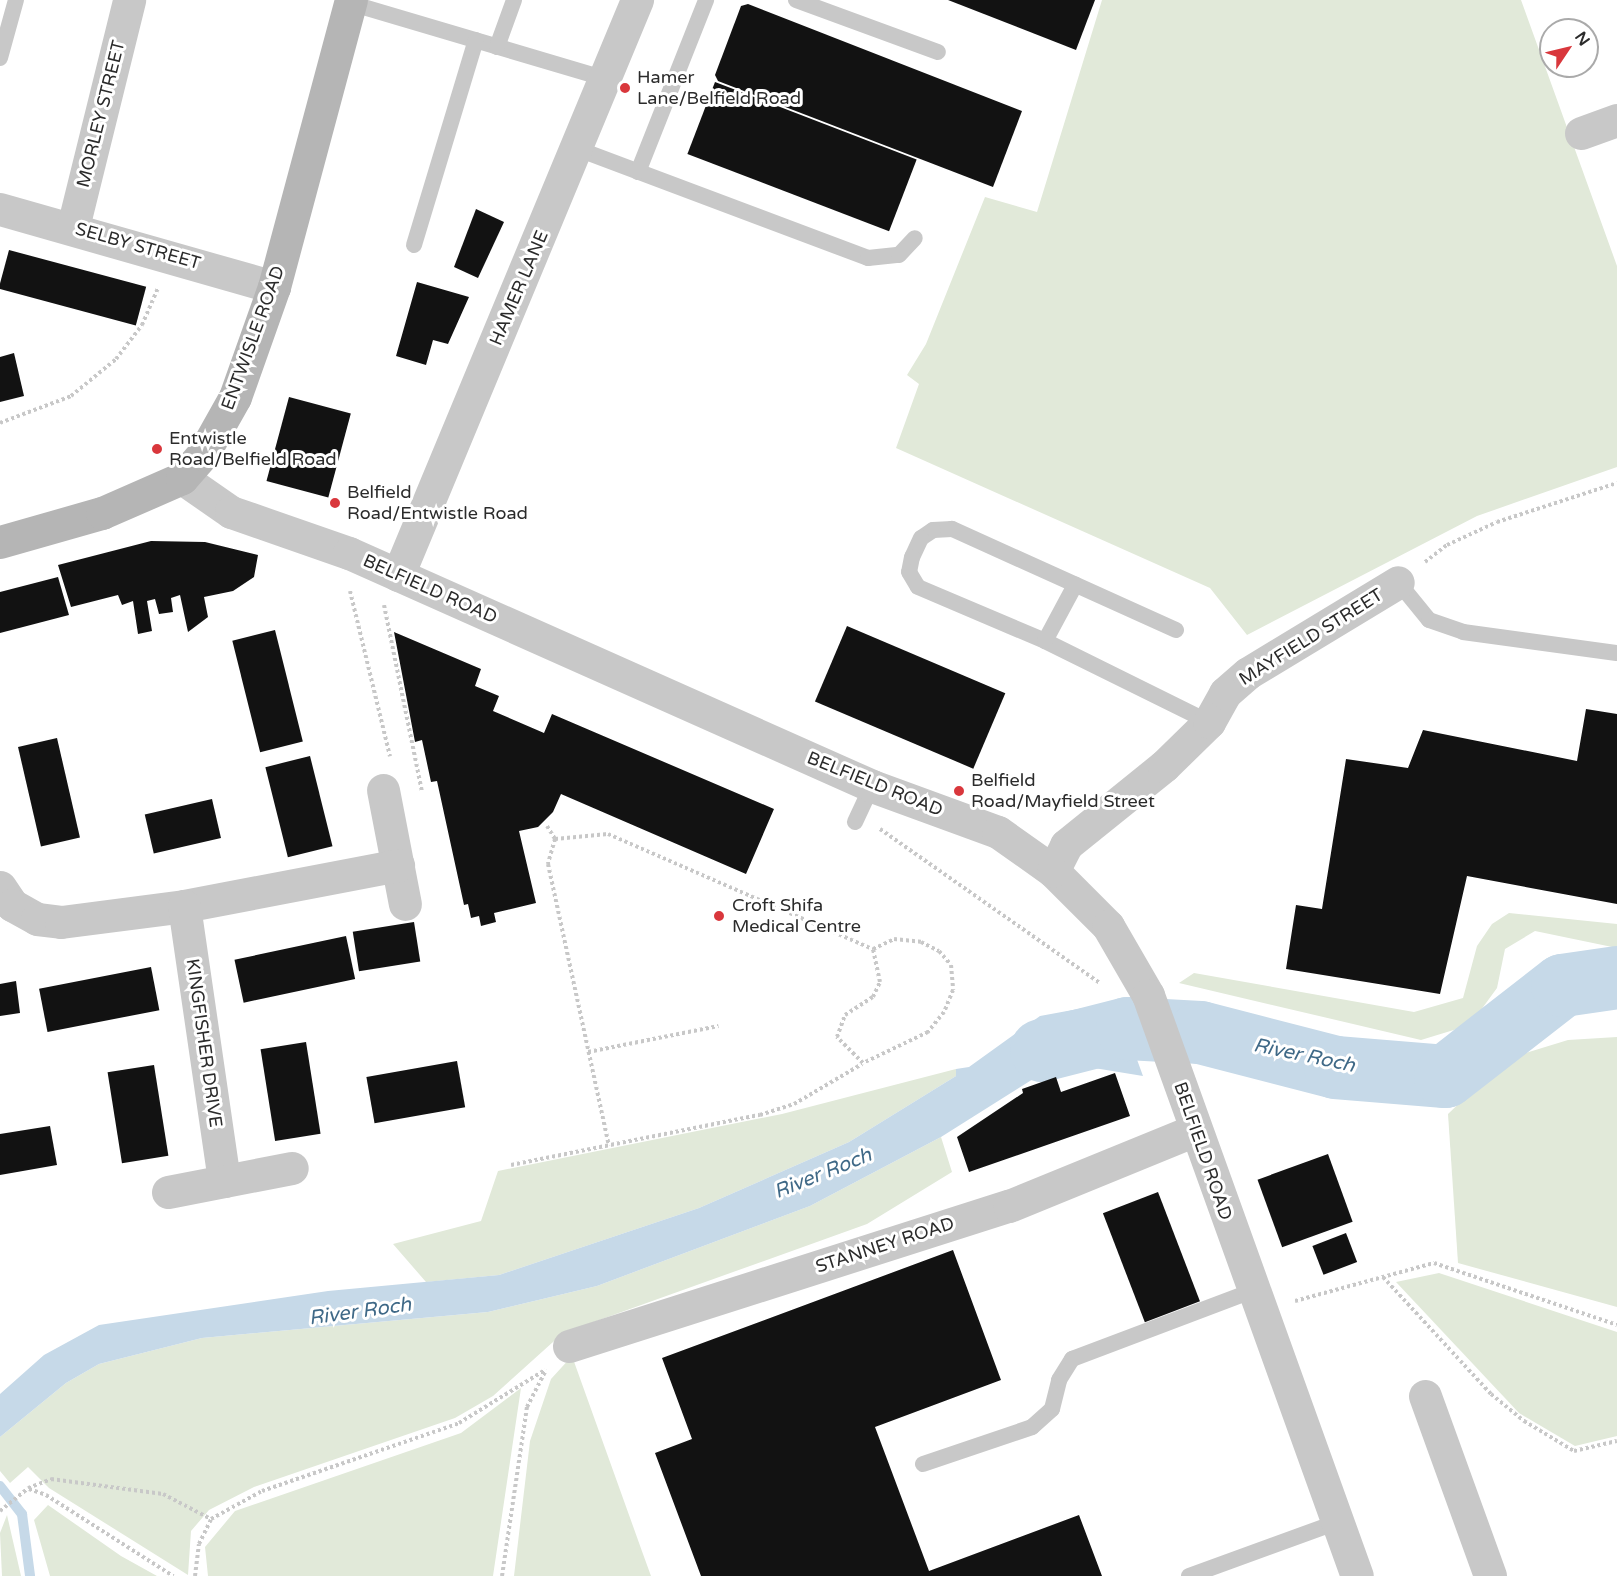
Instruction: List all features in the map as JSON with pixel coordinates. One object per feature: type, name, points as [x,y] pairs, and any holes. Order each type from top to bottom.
[{"type":"main road","name":"ENTWISLE ROAD","points":[[0,542],[102,513],[182,478],[204,454],[235,397],[274,287],[350,2]]},
{"type":"street","name":"MORLEY STREET","points":[[74,227],[129,0]]},
{"type":"street","name":"HAMER LANE","points":[[398,575],[578,149],[637,0]]},
{"type":"street","points":[[1581,133],[1617,120]]},
{"type":"street","name":"SELBY STREET","points":[[0,209],[74,227],[274,287]]},
{"type":"street","name":"BELFIELD ROAD","points":[[182,478],[231,512],[349,553],[398,575],[862,808],[998,832],[1053,871],[1107,926],[1148,995],[1256,1301],[1358,1576]]},
{"type":"street","name":"MAYFIELD STREET","points":[[1053,871],[1066,845],[1164,766],[1209,722],[1225,693],[1248,673],[1398,582]]},
{"type":"street","points":[[383,790],[405,904]]},
{"type":"street","points":[[0,887],[12,905],[37,919],[61,922],[184,906],[398,865]]},
{"type":"street","name":"KINGFISHER DRIVE","points":[[184,906],[224,1181]]},
{"type":"street","name":"STANNEY ROAD","points":[[569,1346],[1009,1206],[1195,1130]]},
{"type":"street","points":[[168,1192],[292,1167]]},
{"type":"street","points":[[1425,1396],[1490,1576]]},
{"type":"lane","points":[[0,58],[16,0]]},
{"type":"lane","points":[[497,47],[514,0]]},
{"type":"lane","points":[[638,172],[706,0]]},
{"type":"lane","points":[[796,0],[938,52]]},
{"type":"lane","points":[[350,2],[606,79]]},
{"type":"lane","points":[[414,245],[476,40]]},
{"type":"lane","points":[[578,149],[868,258],[899,255],[915,238]]},
{"type":"lane","points":[[1176,630],[952,530],[933,530],[921,538],[909,572],[918,587],[1045,641],[1209,722]]},
{"type":"lane","points":[[1398,582],[1429,620],[1463,632],[1617,653]]},
{"type":"lane","points":[[1045,641],[1075,585]]},
{"type":"lane","points":[[923,1464],[1032,1428],[1053,1409],[1059,1380],[1072,1359],[1256,1301]]},
{"type":"lane","points":[[1189,1576],[1337,1522]]},
{"type":"path","points":[[0,423],[70,396],[116,359],[142,325],[166,255]]},
{"type":"path","points":[[1398,582],[1447,545],[1497,522],[1617,483]]},
{"type":"path","points":[[349,553],[349,590],[393,770],[383,790]]},
{"type":"path","points":[[398,575],[381,611],[422,791]]},
{"type":"path","points":[[862,808],[1123,999],[1148,995]]},
{"type":"path","points":[[547,826],[555,839],[548,864],[609,1145]]},
{"type":"path","points":[[511,1165],[760,1115],[794,1104],[863,1063],[928,1032],[953,990],[951,965],[939,951],[921,942],[894,939],[873,948],[608,834],[555,839]]},
{"type":"path","points":[[863,1063],[837,1037],[845,1015],[873,997],[880,982],[873,948]]},
{"type":"path","points":[[588,1052],[718,1026]]},
{"type":"path","points":[[1256,1301],[1383,1276],[1434,1263],[1617,1325]]},
{"type":"path","points":[[1383,1276],[1491,1394],[1524,1421],[1574,1451],[1617,1441]]},
{"type":"path","points":[[195,1576],[199,1544],[211,1519],[262,1491],[459,1424],[547,1369],[569,1346]]},
{"type":"path","points":[[502,1576],[527,1407],[547,1369]]},
{"type":"path","points":[[1,1510],[28,1488],[51,1479],[163,1494],[211,1519]]},
{"type":"path","points":[[28,1488],[46,1495],[173,1576]]},
{"type":"green space","points":[[1102,0],[1521,0],[1539,50],[1539,78],[1549,78],[1617,266],[1617,467],[1477,516],[1247,635],[1210,588],[896,448],[919,384],[907,375],[926,344],[985,197],[1037,212]]},
{"type":"green space","points":[[1509,913],[1617,924],[1617,948],[1535,931],[1505,949],[1497,988],[1470,1025],[1421,1040],[1179,983],[1194,973],[1414,1012],[1463,998],[1477,946],[1492,924]]},
{"type":"green space","points":[[1617,1037],[1617,1307],[1458,1263],[1448,1114],[1506,1059],[1568,1040]]},
{"type":"green space","points":[[956,1069],[956,1076],[849,1142],[699,1208],[499,1275],[426,1282],[393,1244],[481,1221],[498,1171],[782,1114]]},
{"type":"green space","points":[[941,1137],[952,1172],[867,1224],[563,1333],[493,1396],[455,1418],[254,1487],[209,1510],[191,1531],[188,1575],[49,1488],[28,1467],[10,1483],[0,1471],[0,1437],[66,1383],[99,1364],[202,1338],[488,1312],[597,1286],[810,1206]]},
{"type":"green space","points":[[1439,1273],[1617,1332],[1617,1436],[1575,1446],[1519,1413],[1396,1282]]},
{"type":"green space","points":[[572,1356],[651,1576],[514,1576],[530,1441],[551,1379]]},
{"type":"green space","points":[[521,1388],[493,1576],[208,1576],[205,1547],[235,1511],[461,1433]]},
{"type":"green space","points":[[48,1505],[121,1556],[157,1576],[50,1576],[34,1520]]},
{"type":"green space","points":[[7,1515],[21,1576],[2,1576],[0,1533]]},
{"type":"water","points":[[1116,1002],[1143,1076],[1094,1068],[1049,1069],[941,1137],[810,1206],[597,1286],[488,1312],[202,1338],[99,1364],[66,1383],[0,1437],[0,1394],[44,1355],[99,1325],[328,1291],[499,1275],[699,1208],[849,1142],[956,1076],[956,1069],[969,1067],[1040,1016]]},
{"type":"building","points":[[948,0],[1095,0],[1076,50]]},
{"type":"building","points":[[748,4],[1022,111],[993,187],[718,81],[715,75],[741,6]]},
{"type":"building","points":[[715,82],[917,159],[889,231],[687,154]]},
{"type":"building","points":[[476,209],[504,222],[478,278],[454,267]]},
{"type":"building","points":[[9,250],[146,287],[136,325],[0,289]]},
{"type":"building","points":[[417,282],[469,297],[448,344],[433,340],[426,365],[396,356]]},
{"type":"building","points":[[14,353],[24,396],[0,402],[0,357]]},
{"type":"building","points":[[289,397],[351,414],[328,498],[266,481]]},
{"type":"building","points":[[151,541],[205,542],[258,555],[254,577],[233,591],[204,597],[208,617],[188,632],[180,595],[171,598],[173,612],[159,614],[155,599],[147,601],[152,631],[138,634],[133,601],[122,605],[118,595],[71,607],[58,565]]},
{"type":"building","points":[[58,577],[69,615],[0,633],[0,592]]},
{"type":"building","points":[[847,626],[1005,693],[973,769],[815,701]]},
{"type":"building","points":[[275,630],[303,742],[260,752],[232,641]]},
{"type":"building","points":[[394,632],[481,669],[475,686],[499,696],[493,711],[544,733],[552,714],[774,809],[746,874],[561,794],[553,812],[538,827],[519,831],[536,903],[494,913],[496,922],[481,926],[479,916],[471,918],[468,904],[464,905],[437,781],[431,782],[422,740],[415,742]]},
{"type":"building","points":[[1586,709],[1617,714],[1617,904],[1467,876],[1440,994],[1286,969],[1296,905],[1322,909],[1346,759],[1408,768],[1423,730],[1577,761]]},
{"type":"building","points":[[57,738],[80,837],[41,846],[18,747]]},
{"type":"building","points":[[310,756],[332,846],[288,857],[265,767]]},
{"type":"building","points":[[212,799],[221,838],[154,853],[145,815]]},
{"type":"building","points":[[414,922],[420,962],[359,971],[353,932]]},
{"type":"building","points":[[346,936],[355,979],[244,1003],[234,960]]},
{"type":"building","points":[[151,967],[159,1010],[47,1032],[39,989]]},
{"type":"building","points":[[16,981],[20,1013],[0,1016],[0,984]]},
{"type":"building","points":[[306,1042],[321,1134],[275,1141],[261,1049]]},
{"type":"building","points":[[457,1061],[465,1107],[375,1123],[366,1077]]},
{"type":"building","points":[[154,1065],[168,1156],[122,1163],[108,1072]]},
{"type":"building","points":[[1115,1073],[1130,1116],[969,1172],[957,1137],[1023,1093],[1022,1089],[1056,1077],[1061,1092]]},
{"type":"building","points":[[50,1126],[57,1165],[0,1175],[0,1134]]},
{"type":"building","points":[[1328,1154],[1353,1222],[1282,1247],[1258,1180]]},
{"type":"building","points":[[1158,1192],[1200,1301],[1145,1322],[1103,1213]]},
{"type":"building","points":[[1346,1233],[1357,1262],[1324,1275],[1312,1246]]},
{"type":"building","points":[[953,1250],[1001,1380],[875,1427],[929,1571],[1079,1515],[1102,1576],[701,1576],[655,1453],[692,1439],[662,1358]]},
{"type":"waterway","name":"River Roch","points":[[1041,1050],[1127,1028],[1200,1032],[1335,1067],[1445,1076],[1562,985],[1617,977]]},
{"type":"waterway","points":[[0,1486],[22,1514],[30,1576]]},
{"type":"place","name":"Hamer Lane/Belfield Road","points":[[625,88]]},
{"type":"place","name":"Entwistle Road/Belfield Road","points":[[157,449]]},
{"type":"place","name":"Belfield Road/Entwistle Road","points":[[335,503]]},
{"type":"place","name":"Belfield Road/Mayfield Street","points":[[959,791]]},
{"type":"place","name":"Croft Shifa Medical Centre","points":[[719,916]]}]
